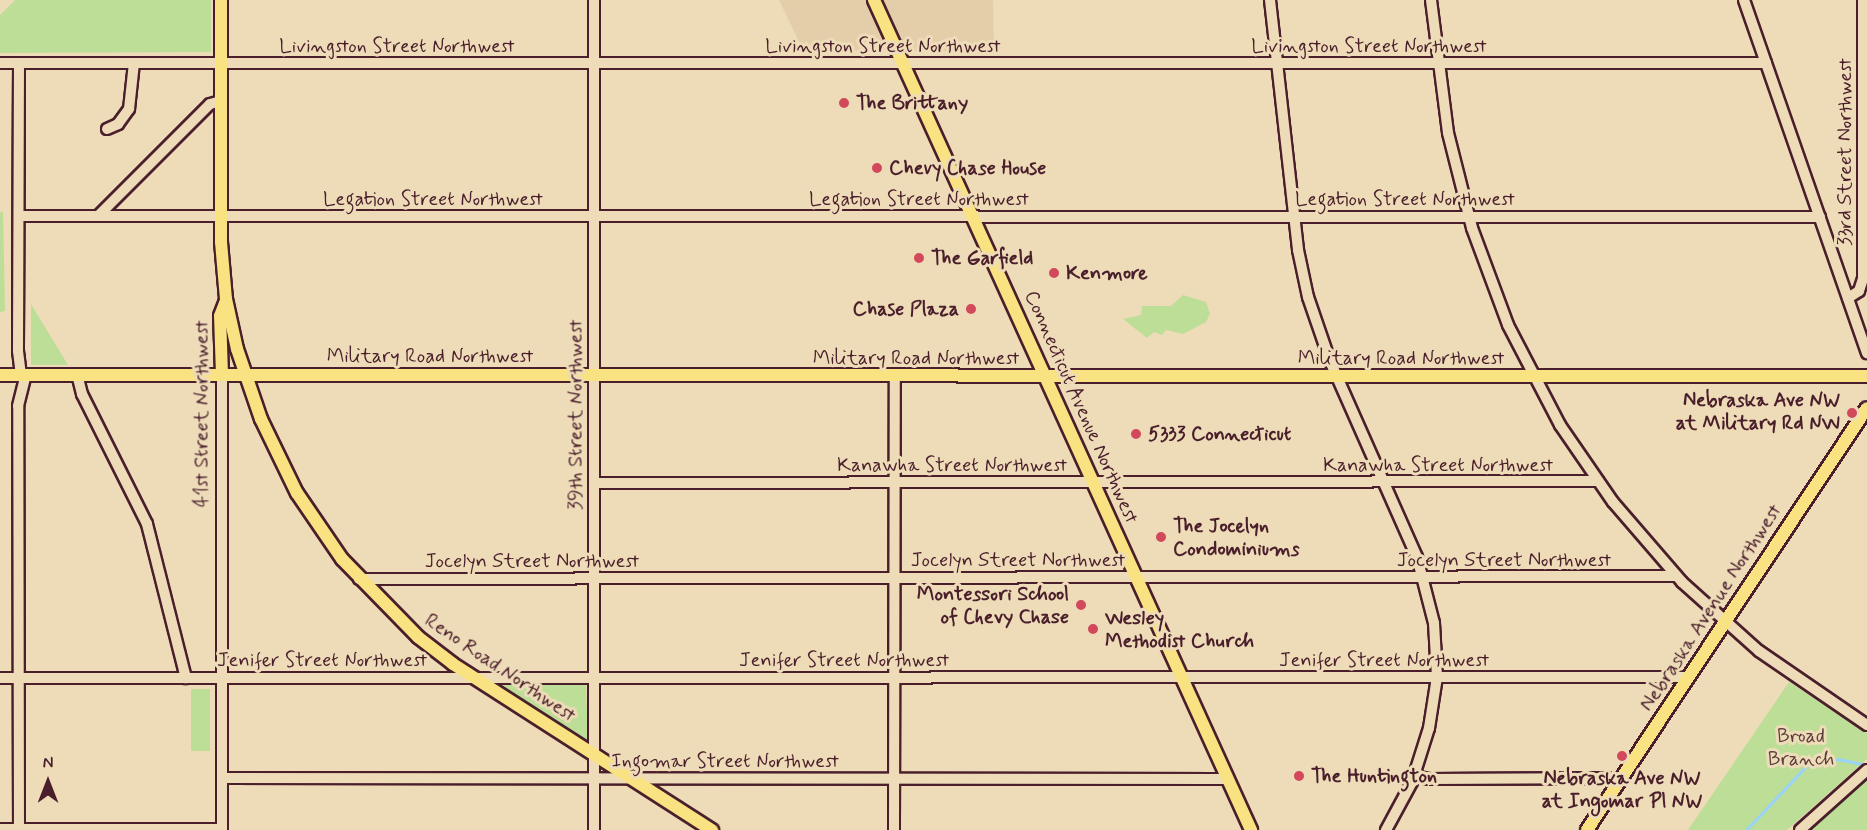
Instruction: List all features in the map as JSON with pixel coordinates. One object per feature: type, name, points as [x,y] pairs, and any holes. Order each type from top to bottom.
[{"type":"main road","name":"41st Street Northwest","points":[[221,0],[220,216],[226,299],[220,318],[222,375]]},
{"type":"main road","name":"Connecticut Avenue Northwest","points":[[874,0],[1251,830]]},
{"type":"main road","name":"Reno Road Northwest","points":[[226,299],[239,356],[261,419],[294,487],[323,534],[359,579],[418,637],[475,678],[712,830]]},
{"type":"main road","points":[[222,375],[239,356]]},
{"type":"main road","name":"Military Road Northwest","points":[[14,375],[1338,378],[1867,376]]},
{"type":"main road","name":"Nebraska Avenue Northwest","points":[[1587,830],[1867,408]]},
{"type":"street","name":"39th Street Northwest","points":[[594,0],[594,830]]},
{"type":"street","points":[[1270,0],[1294,217],[1308,297],[1338,378],[1424,578],[1434,623],[1437,677],[1429,728],[1414,776],[1386,830]]},
{"type":"street","points":[[1431,0],[1451,147],[1468,217],[1496,298],[1533,377],[1598,481],[1676,576],[1724,622],[1788,672],[1867,725]]},
{"type":"street","points":[[1744,0],[1867,353]]},
{"type":"street","name":"33rd Street Northwest","points":[[1848,297],[1859,291],[1863,279],[1865,64],[1863,0]]},
{"type":"street","name":"Livingston Street Northwest","points":[[0,63],[1766,63]]},
{"type":"street","points":[[18,829],[18,406],[14,375],[18,351],[19,63]]},
{"type":"street","points":[[107,129],[118,124],[129,109],[134,63]]},
{"type":"street","points":[[98,216],[210,105],[221,101]]},
{"type":"street","name":"Legation Street Northwest","points":[[18,216],[1820,217]]},
{"type":"street","points":[[77,374],[82,394],[147,524],[186,678]]},
{"type":"street","name":"41st Street Northwest","points":[[222,375],[222,829]]},
{"type":"street","points":[[894,830],[895,377]]},
{"type":"street","name":"Kanawha Street Northwest","points":[[594,483],[1598,481]]},
{"type":"street","name":"Jocelyn Street Northwest","points":[[359,579],[1676,576]]},
{"type":"street","name":"Jenifer Street Northwest","points":[[0,678],[1689,677]]},
{"type":"street","points":[[1800,830],[1866,771]]},
{"type":"street","points":[[1414,776],[1430,779],[1621,778]]},
{"type":"street","name":"Ingomar Street Northwest","points":[[222,778],[1228,779]]},
{"type":"street","points":[[0,829],[222,829]]},
{"type":"shaded area","points":[[779,0],[993,0],[994,52],[803,50]]},
{"type":"green space","points":[[15,0],[211,0],[211,52],[0,53],[0,15]]},
{"type":"green space","points":[[3,211],[5,311],[0,312],[0,213]]},
{"type":"green space","points":[[1183,295],[1206,302],[1210,314],[1206,322],[1183,334],[1166,330],[1162,335],[1154,332],[1147,338],[1123,319],[1141,315],[1142,306],[1171,306]]},
{"type":"green space","points":[[31,304],[68,365],[31,365]]},
{"type":"green space","name":"Broad Branch","points":[[1789,682],[1867,733],[1867,759],[1787,830],[1688,830]]},
{"type":"green space","points":[[505,683],[586,684],[588,741],[502,688]]},
{"type":"green space","points":[[191,689],[210,689],[210,751],[191,751]]},
{"type":"green space","name":"Broad Branch","points":[[1867,777],[1867,830],[1808,830],[1833,807]]},
{"type":"waterway","name":"Broad Branch","points":[[1746,830],[1806,766],[1838,759],[1867,765]]},
{"type":"place","name":"The Brittany","points":[[844,103]]},
{"type":"place","name":"Chevy Chase House","points":[[877,168]]},
{"type":"place","name":"The Garfield","points":[[919,258]]},
{"type":"place","name":"Kenmore","points":[[1054,273]]},
{"type":"place","name":"Chase Plaza","points":[[971,309]]},
{"type":"place","name":"Nebraska Ave NW at Military Rd NW","points":[[1852,413]]},
{"type":"place","name":"5333 Connecticut","points":[[1136,434]]},
{"type":"place","name":"The Jocelyn Condominiums","points":[[1161,537]]},
{"type":"place","name":"Montessori School of Chevy Chase","points":[[1081,605]]},
{"type":"place","name":"Wesley Methodist Church","points":[[1093,629]]},
{"type":"place","name":"Nebraska Ave NW at Ingomar Pl NW","points":[[1622,756]]},
{"type":"place","name":"The Huntington","points":[[1299,776]]}]
